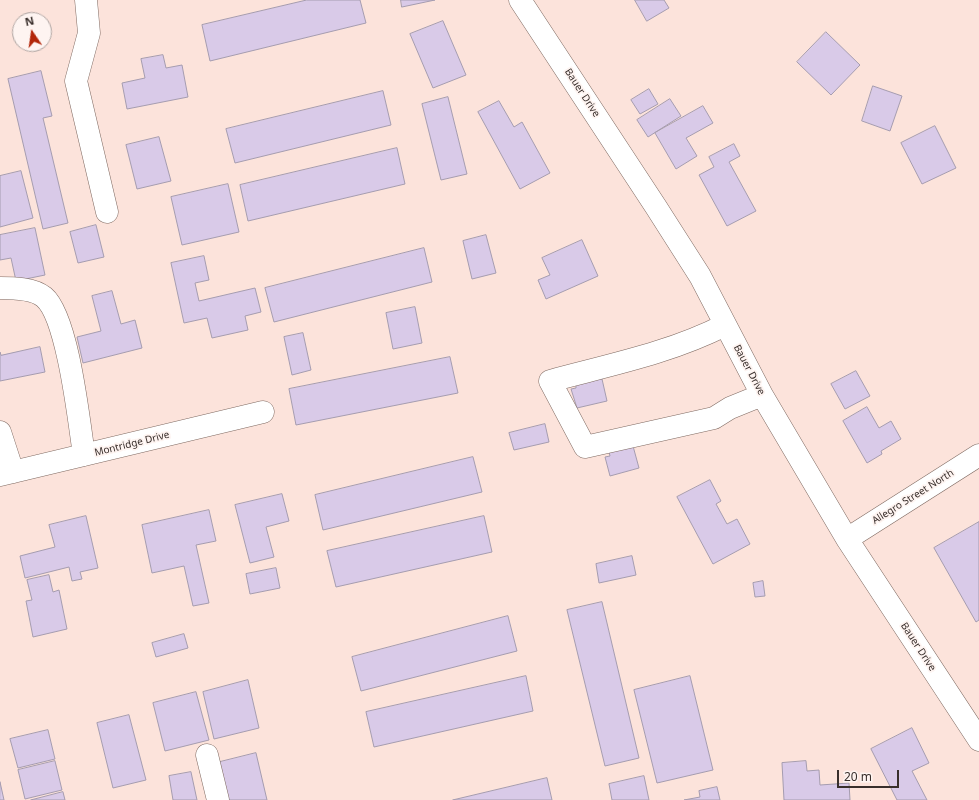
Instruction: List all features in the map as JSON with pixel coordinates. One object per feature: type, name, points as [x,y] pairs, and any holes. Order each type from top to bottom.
[{"type":"street","points":[[86,0],[89,33],[76,81],[107,212]]},
{"type":"street","name":"Bauer Drive","points":[[520,0],[656,206],[700,276],[762,396],[847,539],[979,740]]},
{"type":"street","points":[[0,288],[19,287],[44,297],[55,312],[67,349],[84,455]]},
{"type":"street","points":[[725,324],[697,339],[659,352],[550,381],[585,448],[714,418],[730,408],[762,396]]},
{"type":"street","name":"Montridge Drive","points":[[7,474],[263,412]]},
{"type":"street","points":[[0,432],[7,474]]},
{"type":"street","name":"Allegro Street North","points":[[847,539],[979,455]]},
{"type":"street","points":[[207,755],[218,800]]},
{"type":"building","points":[[307,0],[360,0],[366,23],[210,61],[202,25]]},
{"type":"building","points":[[401,0],[435,0],[402,7]]},
{"type":"building","points":[[635,0],[664,0],[669,8],[647,21]]},
{"type":"building","points":[[443,21],[466,75],[433,88],[410,34]]},
{"type":"building","points":[[826,32],[860,65],[831,95],[797,62]]},
{"type":"building","points":[[163,55],[166,68],[182,65],[188,97],[127,109],[122,83],[145,78],[141,59]]},
{"type":"building","points":[[41,71],[52,116],[43,118],[68,223],[43,229],[8,79]]},
{"type":"building","points":[[873,86],[902,96],[890,131],[862,121]]},
{"type":"building","points":[[649,89],[658,104],[640,114],[631,100]]},
{"type":"building","points":[[383,91],[391,125],[235,163],[226,129]]},
{"type":"building","points":[[448,97],[467,174],[441,180],[422,104]]},
{"type":"building","points":[[670,99],[681,116],[648,137],[637,120]]},
{"type":"building","points":[[499,101],[514,127],[522,122],[550,173],[520,189],[478,112]]},
{"type":"building","points":[[703,106],[713,123],[686,138],[697,156],[676,169],[655,133]]},
{"type":"building","points":[[935,126],[956,168],[922,184],[901,143]]},
{"type":"building","points":[[159,137],[171,181],[137,189],[126,145]]},
{"type":"building","points":[[734,144],[740,156],[729,162],[756,211],[727,226],[699,175],[714,167],[709,157]]},
{"type":"building","points":[[397,148],[405,184],[248,221],[240,185]]},
{"type":"building","points":[[21,171],[33,218],[0,227],[0,176]]},
{"type":"building","points":[[228,184],[239,232],[182,245],[171,197]]},
{"type":"building","points":[[96,225],[104,257],[78,263],[70,232]]},
{"type":"building","points":[[35,228],[45,275],[16,281],[11,258],[0,260],[0,235]]},
{"type":"building","points":[[486,235],[496,273],[472,279],[463,241]]},
{"type":"building","points":[[582,240],[598,276],[546,299],[538,280],[550,275],[542,258]]},
{"type":"building","points":[[424,248],[432,282],[274,322],[265,288]]},
{"type":"building","points":[[204,256],[209,280],[195,283],[199,301],[255,288],[261,312],[245,316],[248,330],[212,338],[207,318],[184,323],[171,263]]},
{"type":"building","points":[[112,291],[121,324],[135,320],[142,348],[83,363],[77,337],[101,331],[92,296]]},
{"type":"building","points":[[415,307],[422,343],[393,349],[386,313]]},
{"type":"building","points":[[303,333],[311,370],[292,375],[284,337]]},
{"type":"building","points":[[40,347],[45,372],[0,381],[0,352],[1,355]]},
{"type":"building","points":[[450,357],[458,393],[296,425],[289,389]]},
{"type":"building","points":[[856,371],[870,396],[845,409],[831,384]]},
{"type":"building","points":[[602,379],[607,401],[577,408],[571,389],[576,388],[576,385]]},
{"type":"building","points":[[867,407],[879,428],[891,421],[901,439],[881,451],[882,454],[867,463],[843,421]]},
{"type":"building","points":[[545,424],[549,442],[514,450],[509,433]]},
{"type":"building","points":[[633,446],[639,468],[610,476],[605,457],[610,456],[609,452]]},
{"type":"building","points":[[473,457],[482,492],[323,530],[315,495]]},
{"type":"building","points":[[710,480],[721,501],[716,504],[727,524],[737,519],[750,544],[713,564],[677,497]]},
{"type":"building","points":[[282,494],[289,521],[266,527],[274,557],[250,563],[235,505]]},
{"type":"building","points":[[209,510],[216,541],[196,545],[209,603],[193,606],[184,566],[152,573],[142,525]]},
{"type":"building","points":[[86,516],[98,568],[80,572],[82,579],[72,581],[69,567],[25,578],[20,556],[55,547],[49,525]]},
{"type":"building","points":[[484,516],[492,552],[336,587],[327,551]]},
{"type":"building","points":[[979,522],[979,620],[976,622],[934,548]]},
{"type":"building","points":[[632,556],[636,575],[599,583],[596,564]]},
{"type":"building","points":[[276,568],[280,588],[250,594],[246,574]]},
{"type":"building","points":[[49,575],[53,592],[59,590],[67,629],[33,637],[26,601],[32,600],[27,580]]},
{"type":"building","points":[[763,581],[765,596],[755,597],[753,583]]},
{"type":"building","points":[[602,602],[639,758],[605,766],[567,610]]},
{"type":"building","points":[[508,616],[517,651],[361,691],[352,657]]},
{"type":"building","points":[[184,634],[188,648],[156,657],[152,643]]},
{"type":"building","points":[[526,676],[533,711],[374,747],[366,712]]},
{"type":"building","points":[[690,676],[713,770],[657,783],[634,690]]},
{"type":"building","points":[[248,680],[259,728],[214,739],[203,692]]},
{"type":"building","points":[[196,692],[209,740],[165,751],[153,703]]},
{"type":"building","points":[[129,715],[146,780],[113,788],[97,723]]},
{"type":"building","points":[[912,728],[929,763],[912,771],[927,800],[897,800],[871,749]]},
{"type":"building","points":[[48,730],[55,759],[18,768],[10,739]]},
{"type":"building","points":[[256,753],[267,800],[221,800],[212,764]]},
{"type":"building","points":[[55,761],[62,790],[25,799],[18,770]]},
{"type":"building","points":[[806,761],[807,771],[819,770],[820,785],[849,783],[850,800],[784,800],[782,763]]},
{"type":"building","points":[[191,772],[197,800],[173,800],[169,776]]},
{"type":"building","points":[[644,776],[649,800],[612,800],[609,784]]},
{"type":"building","points":[[547,778],[552,800],[453,800]]},
{"type":"building","points":[[0,782],[4,800],[0,800]]},
{"type":"building","points":[[717,787],[720,800],[684,800],[700,797],[699,791]]},
{"type":"building","points":[[63,792],[65,800],[31,800]]}]
